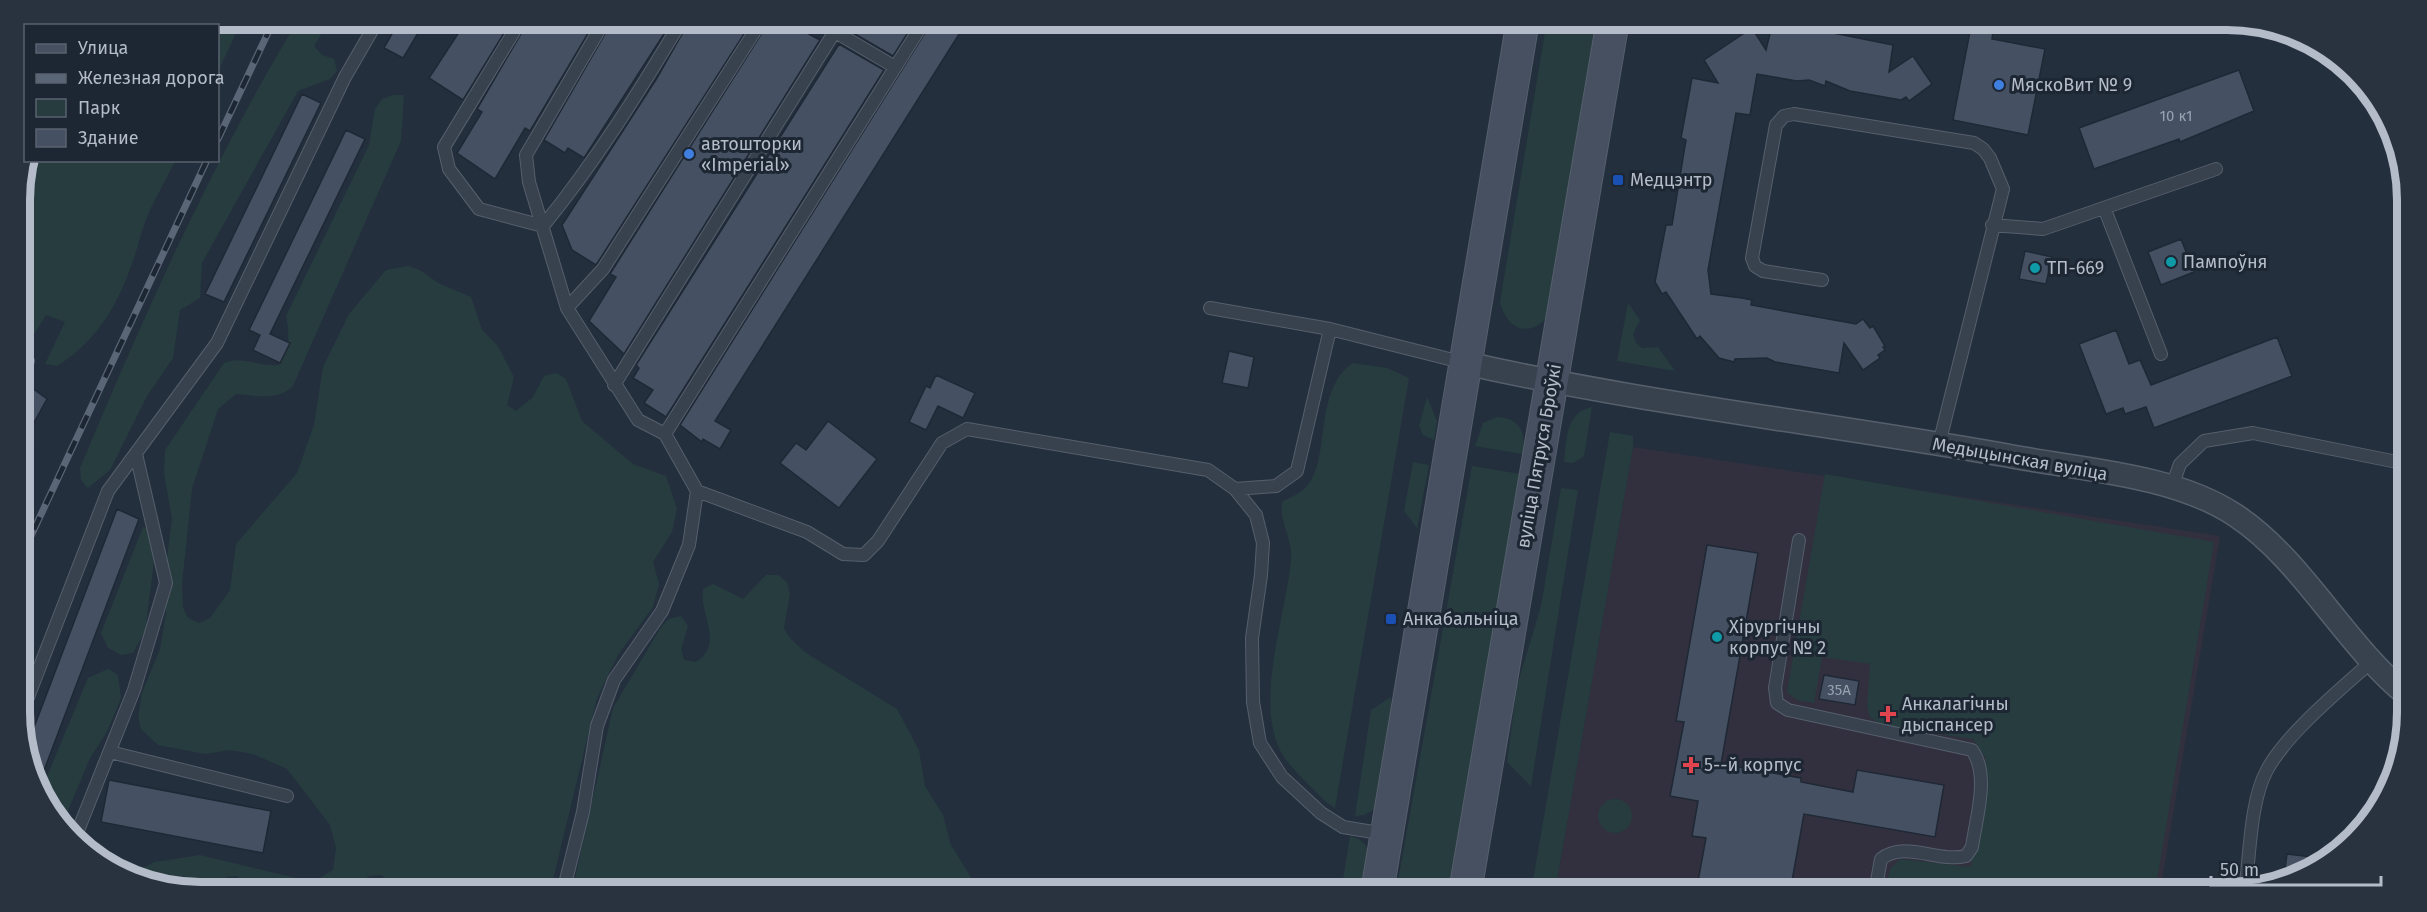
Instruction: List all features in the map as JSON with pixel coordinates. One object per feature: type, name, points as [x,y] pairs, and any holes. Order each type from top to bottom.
[{"type":"main road","points":[[1379,882],[1521,30]]},
{"type":"main road","name":"вуліца Пятруся Броўкі","points":[[1468,882],[1532,488],[1611,30]]},
{"type":"street","name":"Медыцынская вуліца","points":[[1465,363],[1552,383],[1940,444],[2172,486],[2233,514],[2263,536],[2372,661],[2397,685]]},
{"type":"lane","points":[[30,692],[108,491],[217,343],[345,76],[372,30]]},
{"type":"lane","points":[[515,30],[444,147],[449,169],[479,209],[543,226]]},
{"type":"lane","points":[[566,882],[583,812],[597,726],[614,680],[662,611],[689,545],[697,491],[665,434],[638,420],[567,308],[529,182],[525,155],[599,30]]},
{"type":"lane","points":[[543,226],[576,186],[627,113],[676,30]]},
{"type":"lane","points":[[567,308],[603,269],[756,30]]},
{"type":"lane","points":[[831,30],[895,67]]},
{"type":"lane","points":[[665,434],[919,30]]},
{"type":"lane","points":[[614,385],[834,32]]},
{"type":"lane","points":[[1822,280],[1763,271],[1755,266],[1752,258],[1776,125],[1784,116],[1794,114],[1974,143],[1990,158],[2003,189],[1992,225],[1940,444]]},
{"type":"lane","points":[[1992,225],[2043,229],[2105,210],[2216,169]]},
{"type":"lane","points":[[2105,210],[2161,354]]},
{"type":"lane","points":[[1210,308],[1330,329],[1465,363]]},
{"type":"lane","points":[[1235,489],[1276,486],[1297,471],[1330,329]]},
{"type":"lane","points":[[697,491],[807,532],[843,554],[864,555],[878,541],[942,443],[967,429],[1208,470],[1235,489],[1256,515],[1263,543],[1252,638],[1253,702],[1260,743],[1282,777],[1321,813],[1343,827],[1386,834]]},
{"type":"lane","points":[[2172,486],[2180,464],[2204,441],[2253,433],[2397,462]]},
{"type":"lane","points":[[78,830],[134,690],[166,583],[136,454]]},
{"type":"lane","points":[[1799,540],[1775,688],[1777,703],[1788,710],[1972,750],[1980,761],[1981,773],[1972,847],[1966,856],[1953,859],[1899,850],[1890,852],[1881,859],[1877,882]]},
{"type":"lane","points":[[2246,881],[2258,793],[2267,770],[2285,745],[2372,661]]},
{"type":"lane","points":[[110,752],[287,796]]},
{"type":"shaded area","name":"Анкалагічны дыспансер","points":[[1633,447],[2220,536],[2162,882],[1557,882]]},
{"type":"green space","points":[[219,30],[237,30],[219,70]]},
{"type":"green space","points":[[292,30],[324,30],[314,46],[322,55],[334,59],[337,71],[330,79],[298,91],[202,263],[200,298],[180,310],[173,358],[147,396],[110,470],[88,488],[81,480],[80,468],[129,353],[208,184]]},
{"type":"green space","points":[[1545,30],[1597,30],[1549,315],[1534,327],[1520,328],[1508,319],[1500,302]]},
{"type":"green space","points":[[393,95],[404,95],[401,141],[293,386],[274,396],[236,394],[218,409],[192,489],[182,584],[183,607],[188,618],[199,623],[210,618],[230,590],[236,544],[297,473],[314,425],[323,367],[349,314],[386,270],[408,266],[420,270],[438,283],[471,297],[482,330],[498,346],[514,377],[507,405],[516,411],[533,397],[544,376],[556,373],[566,379],[582,421],[633,464],[666,476],[677,509],[672,532],[653,562],[659,584],[653,607],[618,655],[597,698],[552,882],[392,882],[381,875],[369,876],[361,882],[313,882],[333,870],[336,848],[330,825],[287,769],[253,754],[229,750],[205,754],[158,745],[141,729],[138,717],[142,693],[160,649],[166,614],[166,566],[172,519],[164,473],[165,450],[224,363],[237,360],[279,365],[288,342],[286,316],[369,145],[375,109],[382,99]]},
{"type":"green space","points":[[35,162],[174,162],[149,213],[122,290],[113,308],[89,340],[57,366],[45,364],[65,322],[46,315],[30,341],[30,189]]},
{"type":"green space","points":[[1628,303],[1640,320],[1633,334],[1636,343],[1642,348],[1658,347],[1675,371],[1617,361]]},
{"type":"green space","points":[[1353,363],[1387,368],[1409,378],[1335,808],[1301,777],[1280,750],[1273,729],[1270,707],[1271,682],[1291,560],[1290,545],[1282,517],[1282,502],[1303,490],[1312,479],[1318,464],[1332,391],[1340,375]]},
{"type":"green space","points":[[1427,397],[1437,421],[1434,440],[1423,435],[1419,426]]},
{"type":"green space","points":[[1592,407],[1584,456],[1573,463],[1564,462],[1567,436],[1572,421],[1583,410]]},
{"type":"green space","points":[[1497,417],[1511,420],[1520,428],[1524,446],[1523,454],[1475,446],[1483,423]]},
{"type":"green space","points":[[1610,432],[1633,436],[1633,447],[1557,882],[1533,882]]},
{"type":"green space","points":[[1413,462],[1429,465],[1417,528],[1404,511]]},
{"type":"green space","points":[[1472,466],[1520,474],[1451,882],[1398,882]]},
{"type":"green space","points":[[1825,474],[2214,542],[2157,882],[1887,882],[1890,869],[1900,859],[1971,867],[1985,775],[1985,758],[1973,739],[1882,726],[1870,717],[1867,706],[1870,664],[1822,657],[1814,703],[1797,700],[1787,692]]},
{"type":"green space","points":[[1561,488],[1578,490],[1531,786],[1507,762],[1517,686],[1541,606]]},
{"type":"green space","points":[[143,527],[149,530],[154,562],[145,632],[133,653],[121,655],[108,648],[101,633]]},
{"type":"green space","points":[[766,575],[778,575],[787,582],[790,594],[784,628],[789,637],[806,653],[897,709],[919,750],[925,786],[943,815],[951,845],[974,882],[574,882],[613,708],[661,627],[669,619],[681,616],[688,626],[681,649],[684,660],[696,662],[704,655],[710,638],[704,609],[703,589],[713,584],[743,599]]},
{"type":"green space","points":[[108,669],[118,675],[121,698],[107,732],[90,758],[66,816],[45,781],[88,678]]},
{"type":"green space","points":[[1391,697],[1392,727],[1381,806],[1364,815],[1355,816],[1371,710]]},
{"type":"green space","points":[[1615,799],[1627,804],[1632,816],[1627,828],[1615,833],[1603,828],[1598,816],[1603,804]]},
{"type":"green space","points":[[1350,836],[1365,844],[1368,851],[1370,867],[1368,882],[1343,882]]},
{"type":"green space","points":[[200,855],[313,882],[241,882],[238,876],[226,877],[222,882],[194,882],[184,876],[172,880],[139,870],[155,862]]},
{"type":"building","points":[[394,30],[420,30],[403,58],[384,48]]},
{"type":"building","points":[[460,30],[506,30],[463,100],[429,78]]},
{"type":"building","points":[[523,30],[590,30],[530,131],[525,128],[495,179],[457,153],[482,112],[477,109]]},
{"type":"building","points":[[607,30],[667,30],[584,158],[568,148],[565,153],[544,140]]},
{"type":"building","points":[[684,30],[747,30],[596,265],[572,250],[562,225],[657,78]]},
{"type":"building","points":[[764,30],[802,30],[820,40],[624,354],[589,321],[616,277],[610,274]]},
{"type":"building","points":[[848,30],[910,30],[893,56]]},
{"type":"building","points":[[927,30],[962,30],[715,421],[731,430],[720,449],[703,439],[702,442],[680,425]]},
{"type":"building","points":[[1749,30],[1753,30],[1766,50],[1771,30],[1818,30],[1893,45],[1889,72],[1913,56],[1932,84],[1909,101],[1906,97],[1901,100],[1850,91],[1826,81],[1825,86],[1809,80],[1797,81],[1757,74],[1750,115],[1736,113],[1708,270],[1711,294],[1752,300],[1751,305],[1856,324],[1863,319],[1870,328],[1873,326],[1885,350],[1878,355],[1880,358],[1863,370],[1844,343],[1839,373],[1775,362],[1767,358],[1735,359],[1734,362],[1719,358],[1700,336],[1697,339],[1666,292],[1662,294],[1655,282],[1666,225],[1672,225],[1686,140],[1681,138],[1692,78],[1718,83],[1704,60]]},
{"type":"building","name":"МяскоВит № 9","points":[[1970,30],[1993,30],[1992,39],[2045,49],[2028,135],[1953,120]]},
{"type":"building","points":[[839,44],[884,70],[666,417],[644,403],[653,390],[633,378],[639,368],[636,365]]},
{"type":"building","points":[[2239,70],[2254,111],[2180,142],[2179,139],[2094,169],[2079,128]]},
{"type":"building","points":[[302,94],[321,103],[224,302],[205,294]]},
{"type":"building","points":[[346,130],[365,139],[270,334],[290,343],[280,363],[253,350],[260,335],[249,330]]},
{"type":"building","name":"Пампоўня","points":[[2181,239],[2194,272],[2161,285],[2148,252]]},
{"type":"building","name":"ТП-669","points":[[2025,251],[2052,257],[2046,284],[2019,279]]},
{"type":"building","points":[[2116,330],[2129,364],[2140,360],[2151,385],[2277,337],[2292,376],[2154,428],[2146,407],[2125,414],[2123,408],[2106,414],[2079,344]]},
{"type":"building","points":[[1229,351],[1254,357],[1248,388],[1222,383]]},
{"type":"building","points":[[936,375],[975,393],[963,418],[938,406],[926,430],[909,422],[926,386],[930,388]]},
{"type":"building","points":[[30,386],[47,399],[30,430]]},
{"type":"building","points":[[828,421],[877,459],[839,508],[780,463],[796,443],[806,450]]},
{"type":"building","points":[[117,509],[139,519],[43,774],[31,734]]},
{"type":"building","name":"Хірургічны корпус № 2","points":[[1707,545],[1758,553],[1721,764],[1801,778],[1801,782],[1853,792],[1857,770],[1944,785],[1935,837],[1804,814],[1792,882],[1698,882],[1706,838],[1692,836],[1698,801],[1670,796],[1684,722],[1676,721]]},
{"type":"building","points":[[1824,675],[1859,681],[1855,705],[1819,699]]},
{"type":"building","points":[[109,780],[271,811],[263,853],[101,822]]},
{"type":"building","points":[[2287,854],[2315,857],[2292,869],[2285,871]]},
{"type":"railway","points":[[219,137],[269,30]]},
{"type":"railway","points":[[30,538],[206,162]]},
{"type":"place","name":"МяскоВит № 9","points":[[1999,85]]},
{"type":"place","name":"автошторки «Imperial»","points":[[689,154]]},
{"type":"place","name":"Медцэнтр","points":[[1618,180]]},
{"type":"place","name":"Пампоўня","points":[[2171,262]]},
{"type":"place","name":"ТП-669","points":[[2035,268]]},
{"type":"place","name":"Анкабальніца","points":[[1391,619]]},
{"type":"place","name":"Хірургічны корпус № 2","points":[[1717,637]]},
{"type":"place","name":"Анкалагічны дыспансер","points":[[1888,714]]},
{"type":"place","name":"5--й корпус","points":[[1691,765]]}]
